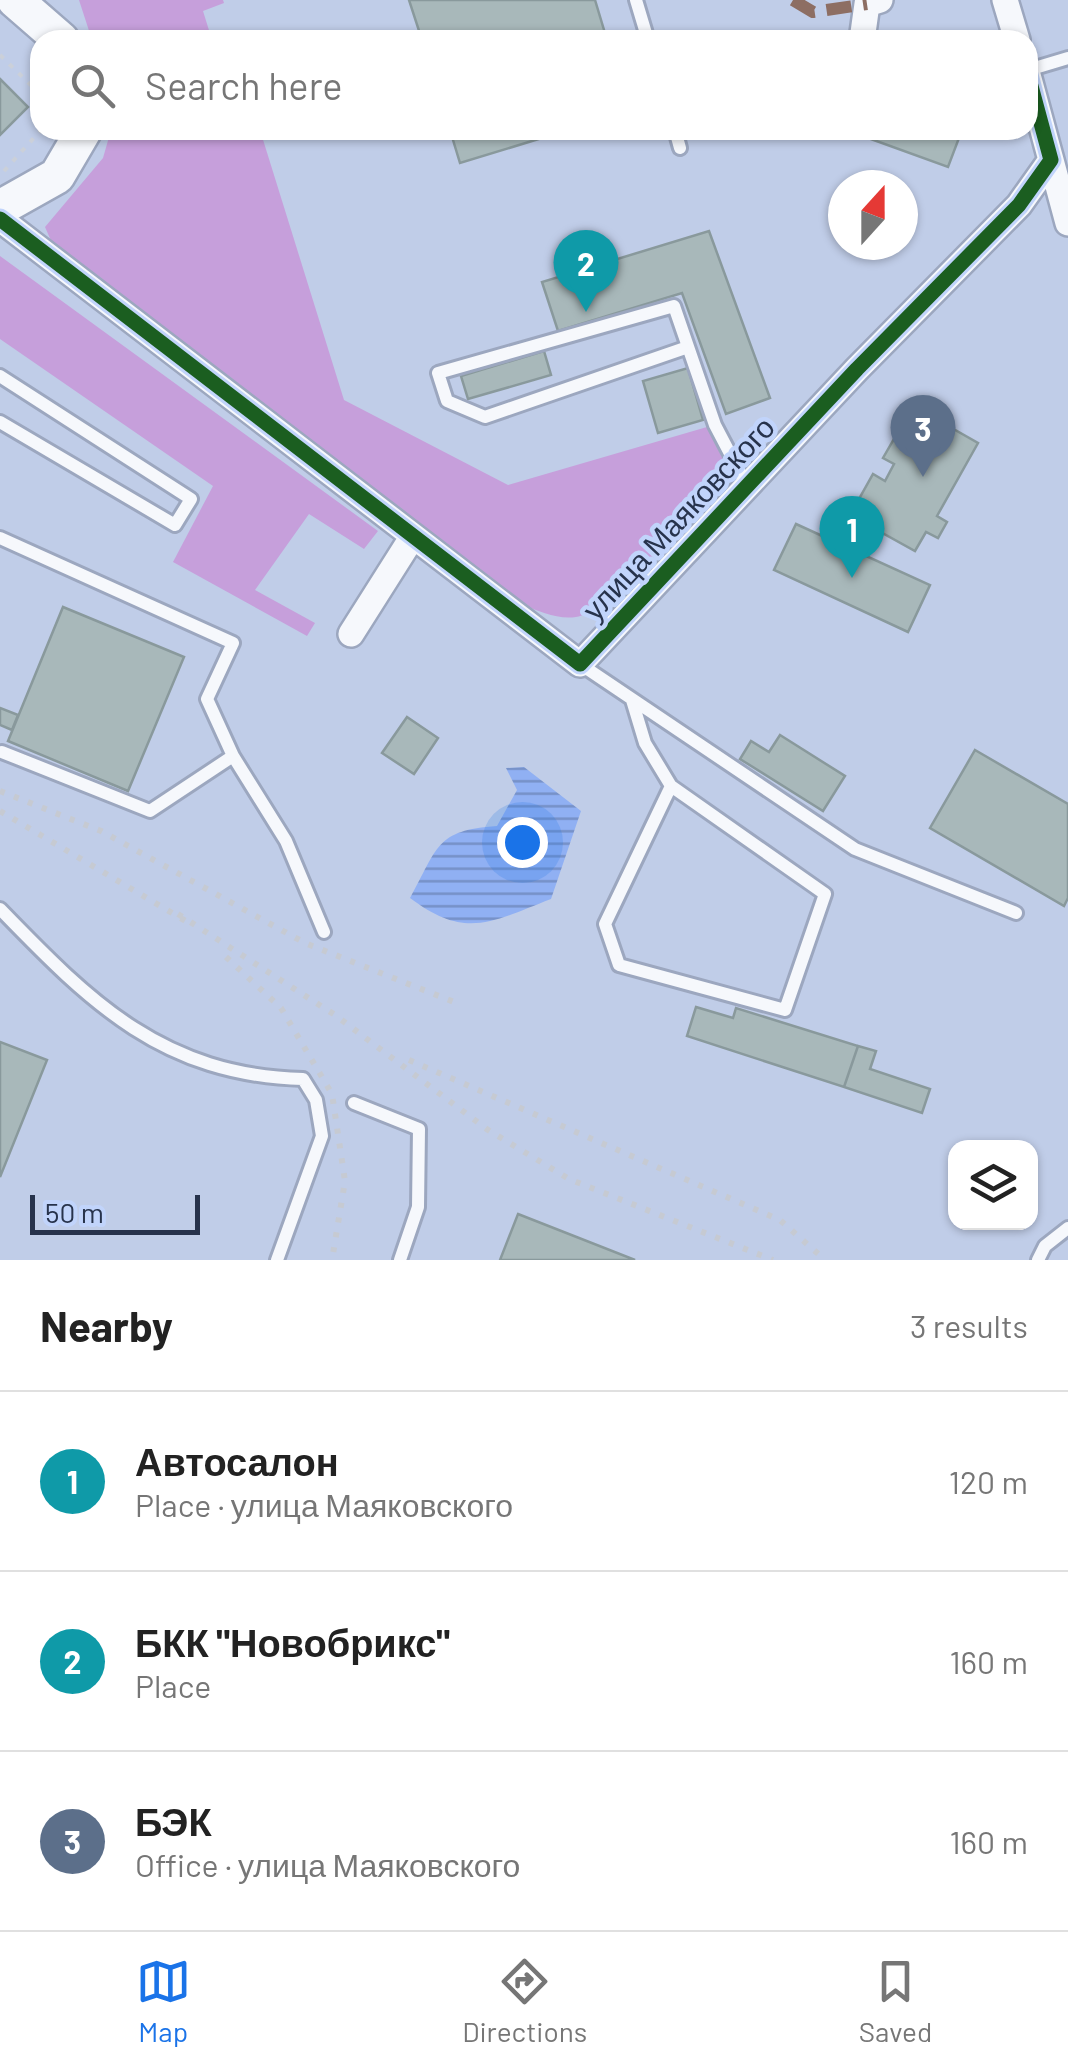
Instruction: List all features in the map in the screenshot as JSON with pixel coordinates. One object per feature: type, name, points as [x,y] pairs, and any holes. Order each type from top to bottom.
[{"type":"street","points":[[15,0],[50,30]]},
{"type":"street","points":[[60,0],[70,30]]},
{"type":"street","points":[[1005,0],[1014,30]]},
{"type":"street","points":[[864,30],[869,2]]},
{"type":"street","points":[[1038,111],[1068,223]]},
{"type":"street","points":[[0,208],[57,176],[78,140]]},
{"type":"street","name":"улица Маяковского","points":[[0,219],[580,664],[1019,205],[1051,160]]},
{"type":"street","points":[[351,634],[413,536]]},
{"type":"lane","points":[[636,0],[645,30]]},
{"type":"lane","points":[[1038,69],[1068,58]]},
{"type":"lane","points":[[678,140],[680,148]]},
{"type":"lane","points":[[688,348],[485,417],[447,401],[438,373],[674,306],[715,424],[747,486]]},
{"type":"lane","points":[[0,376],[191,500],[175,525],[0,422]]},
{"type":"lane","points":[[0,538],[232,643],[208,699],[233,756],[286,841],[324,932]]},
{"type":"lane","points":[[580,664],[854,850],[1016,912]]},
{"type":"lane","points":[[632,700],[645,743],[671,786],[825,894],[785,1010],[619,965],[605,924],[671,786]]},
{"type":"lane","points":[[2,752],[150,812],[233,756]]},
{"type":"lane","points":[[0,908],[60,971],[122,1022],[207,1067],[256,1077],[303,1078],[316,1100],[322,1136],[277,1260]]},
{"type":"lane","points":[[354,1103],[419,1128],[418,1207],[400,1260]]},
{"type":"lane","points":[[1038,1260],[1045,1246],[1068,1228]]},
{"type":"path","points":[[0,56],[30,84]]},
{"type":"path","points":[[0,174],[31,140]]},
{"type":"shaded area","points":[[79,0],[224,3],[203,11],[209,30],[89,30]]},
{"type":"shaded area","points":[[108,140],[263,140],[344,400],[508,485],[707,427],[731,475],[634,578],[592,610],[576,617],[562,617],[523,605],[56,252],[45,227],[103,158]]},
{"type":"shaded area","points":[[0,256],[378,531],[364,549],[309,514],[255,590],[315,623],[307,636],[173,562],[213,486],[0,339]]},
{"type":"water","points":[[524,767],[581,811],[551,899],[495,920],[463,923],[430,911],[410,898],[433,854],[450,837],[497,826],[517,790],[506,768]]},
{"type":"building","points":[[409,0],[595,0],[604,30],[419,30]]},
{"type":"building","points":[[0,79],[28,107],[0,135]]},
{"type":"building","points":[[453,140],[535,140],[460,163]]},
{"type":"building","points":[[874,140],[958,140],[948,167]]},
{"type":"building","points":[[709,231],[770,398],[726,414],[682,293],[558,331],[542,282]]},
{"type":"building","points":[[544,351],[551,375],[468,399],[461,376]]},
{"type":"building","points":[[688,368],[703,420],[658,433],[643,381]]},
{"type":"building","points":[[913,406],[978,443],[937,516],[947,522],[938,538],[926,532],[915,551],[850,515],[873,474],[885,481],[894,464],[883,458]]},
{"type":"building","points":[[796,524],[930,585],[908,632],[774,570]]},
{"type":"building","points":[[63,607],[184,657],[128,791],[8,741]]},
{"type":"building","points":[[0,708],[18,715],[12,730],[0,725]]},
{"type":"building","points":[[407,717],[438,738],[414,774],[382,753]]},
{"type":"building","points":[[780,735],[845,776],[823,811],[740,759],[751,741],[769,752]]},
{"type":"building","points":[[975,750],[1068,804],[1068,898],[1064,906],[930,828]]},
{"type":"building","points":[[696,1007],[733,1018],[736,1008],[858,1046],[844,1087],[687,1036]]},
{"type":"building","points":[[0,1042],[47,1060],[0,1177]]},
{"type":"building","points":[[858,1046],[876,1051],[870,1069],[930,1089],[922,1113],[844,1087]]},
{"type":"building","points":[[518,1214],[635,1260],[500,1260]]},
{"type":"railway","points":[[0,791],[101,831],[305,943],[454,1002]]},
{"type":"railway","points":[[0,811],[189,923]]},
{"type":"railway","points":[[178,914],[335,1015],[488,1130],[569,1179],[773,1260]]},
{"type":"railway","points":[[226,957],[281,1008],[332,1094],[345,1181],[332,1260]]},
{"type":"railway","points":[[409,1060],[780,1220],[825,1260]]},
{"type":"marked path","points":[[793,0],[813,12],[867,4]]},
{"type":"cycle path","points":[[0,219],[580,664],[857,369],[1019,205],[1051,160],[1038,112]]},
{"type":"place","name":"БКК \"Новобрикс\"","points":[[586,312]]},
{"type":"place","name":"БЭК","points":[[923,477]]},
{"type":"place","name":"Автосалон","points":[[852,578]]}]
